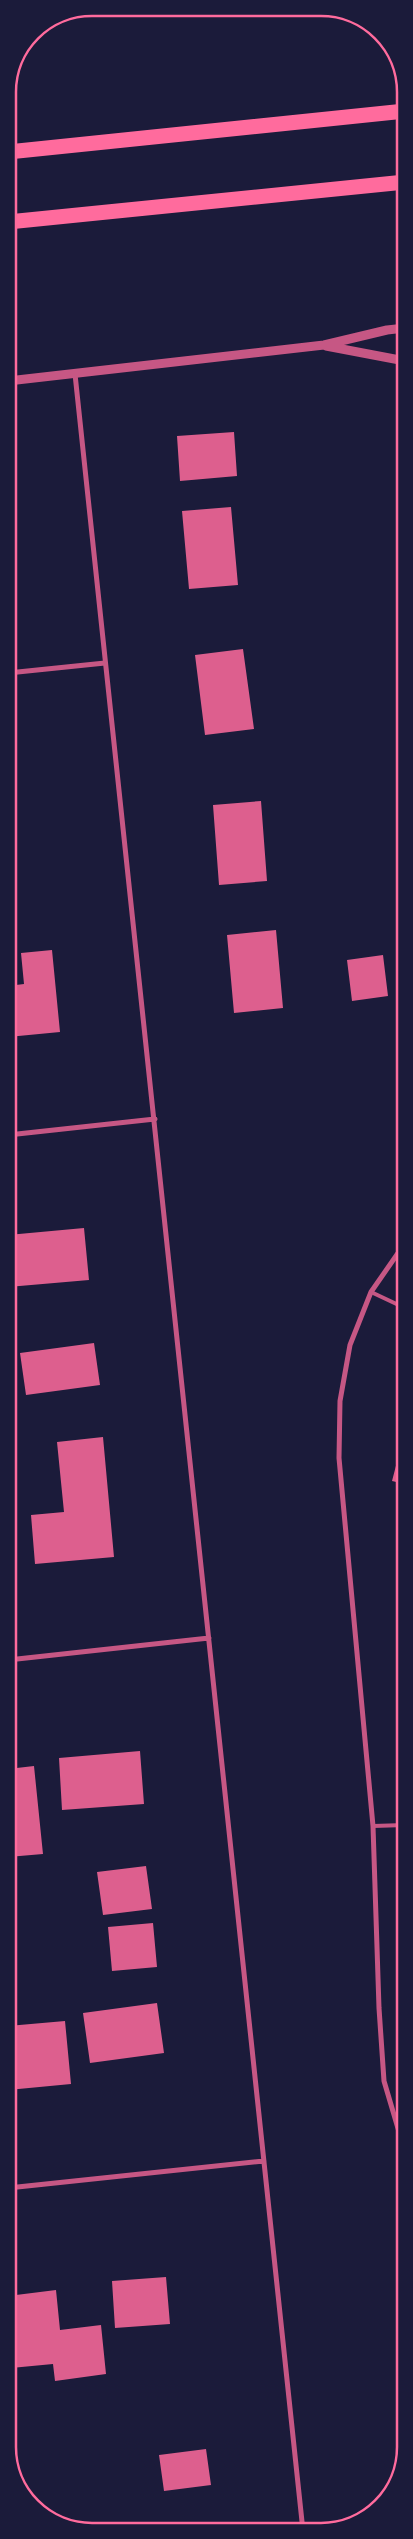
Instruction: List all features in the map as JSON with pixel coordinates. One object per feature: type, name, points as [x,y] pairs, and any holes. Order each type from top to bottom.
[{"type":"highway","points":[[16,151],[397,112]]},
{"type":"highway","points":[[16,221],[397,183]]},
{"type":"street","points":[[16,380],[324,345],[397,329]]},
{"type":"street","points":[[324,345],[397,359]]},
{"type":"street","points":[[75,374],[302,2523]]},
{"type":"street","points":[[16,672],[105,663]]},
{"type":"street","points":[[16,1133],[155,1119]]},
{"type":"street","points":[[397,1255],[371,1292],[350,1345],[340,1401],[339,1458],[373,1826],[379,2008],[384,2081],[397,2123]]},
{"type":"street","points":[[16,1659],[210,1638]]},
{"type":"street","points":[[16,2187],[264,2161]]},
{"type":"lane","points":[[371,1292],[397,1304]]},
{"type":"lane","points":[[373,1826],[397,1825]]},
{"type":"building","points":[[234,432],[237,476],[180,481],[177,436]]},
{"type":"building","points":[[231,507],[238,585],[189,589],[182,511]]},
{"type":"building","points":[[243,649],[254,729],[205,735],[195,655]]},
{"type":"building","points":[[261,801],[267,881],[219,885],[213,805]]},
{"type":"building","points":[[276,930],[283,1008],[234,1013],[227,935]]},
{"type":"building","points":[[52,950],[60,1032],[16,1036],[16,985],[24,984],[21,953]]},
{"type":"building","points":[[383,955],[388,996],[352,1001],[347,960]]},
{"type":"building","points":[[84,1228],[89,1280],[16,1286],[16,1234]]},
{"type":"building","points":[[94,1343],[100,1385],[26,1395],[20,1353]]},
{"type":"building","points":[[103,1437],[114,1557],[35,1564],[31,1515],[64,1512],[57,1442]]},
{"type":"building","points":[[397,1462],[397,1482],[392,1481]]},
{"type":"building","points":[[140,1751],[144,1804],[62,1810],[59,1758]]},
{"type":"building","points":[[34,1766],[43,1854],[16,1856],[16,1768]]},
{"type":"building","points":[[146,1866],[152,1909],[103,1915],[97,1872]]},
{"type":"building","points":[[153,1923],[157,1967],[112,1971],[108,1927]]},
{"type":"building","points":[[157,2003],[164,2053],[90,2063],[83,2013]]},
{"type":"building","points":[[65,2021],[71,2084],[16,2089],[16,2025]]},
{"type":"building","points":[[166,2277],[170,2324],[115,2328],[112,2281]]},
{"type":"building","points":[[56,2290],[60,2330],[101,2325],[106,2374],[55,2381],[53,2364],[16,2368],[16,2295]]},
{"type":"building","points":[[206,2449],[211,2485],[164,2491],[159,2455]]}]
